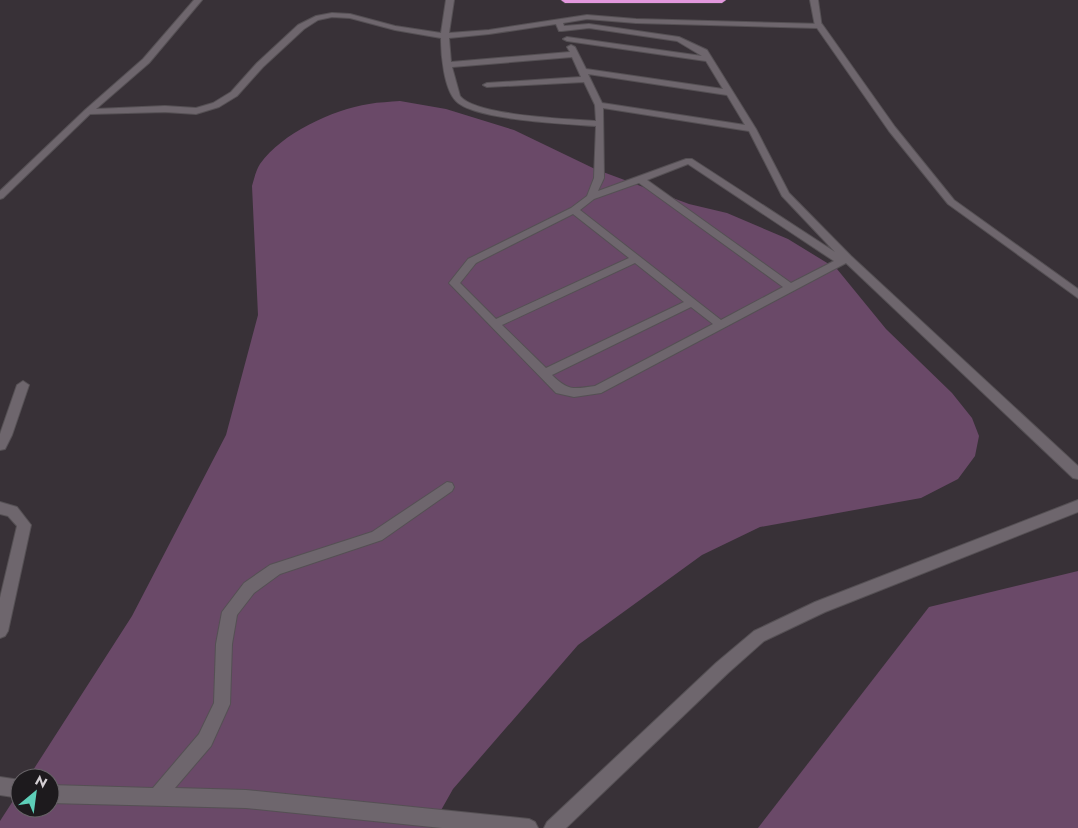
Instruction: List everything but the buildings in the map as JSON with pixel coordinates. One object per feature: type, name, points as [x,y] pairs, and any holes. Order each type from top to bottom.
[{"type":"highway","points":[[565,0],[722,0]]},
{"type":"street","points":[[0,196],[88,112],[146,61],[198,0]]},
{"type":"street","points":[[450,0],[444,36],[452,89],[459,100],[474,108],[498,113],[600,124]]},
{"type":"street","points":[[814,0],[819,26],[892,130],[951,202],[1078,294]]},
{"type":"street","points":[[88,112],[164,109],[196,110],[216,105],[234,94],[276,49],[301,27],[316,18],[332,15],[350,16],[395,28],[444,36],[560,25],[589,26],[679,39],[704,52],[752,129],[785,194],[845,260],[1078,474]]},
{"type":"street","points":[[560,25],[587,17],[646,21],[819,26]]},
{"type":"street","points":[[560,25],[599,105],[599,178],[591,197]]},
{"type":"street","points":[[567,40],[708,59]]},
{"type":"street","points":[[449,65],[574,54]]},
{"type":"street","points":[[487,85],[584,75],[730,93]]},
{"type":"street","points":[[599,105],[752,129]]},
{"type":"street","points":[[689,161],[845,260],[598,390],[574,393],[560,390],[454,283],[472,261],[574,210],[591,197],[689,161]]},
{"type":"street","points":[[640,179],[791,288]]},
{"type":"street","points":[[0,185],[12,184]]},
{"type":"street","points":[[574,210],[721,325]]},
{"type":"street","points":[[494,324],[636,259]]},
{"type":"street","points":[[544,374],[693,302]]},
{"type":"street","points":[[0,445],[6,436],[23,385]]},
{"type":"street","points":[[157,796],[205,740],[222,704],[224,644],[230,612],[249,588],[276,569],[376,536],[447,487]]},
{"type":"street","points":[[552,828],[722,668],[759,636],[820,607],[1078,506]]},
{"type":"street","points":[[0,508],[12,512],[24,525],[0,631]]},
{"type":"street","points":[[60,794],[246,799],[529,828]]},
{"type":"shaded area","points":[[400,101],[446,109],[514,130],[595,169],[689,204],[727,213],[788,239],[837,269],[886,329],[952,393],[972,418],[979,436],[975,456],[958,479],[921,498],[760,527],[702,555],[578,645],[453,789],[431,828],[0,828],[0,821],[10,806],[10,818],[60,818],[60,768],[34,768],[132,616],[226,435],[258,315],[252,186],[260,164],[281,142],[294,133],[324,117],[373,103]]},
{"type":"shaded area","points":[[1078,571],[1078,828],[758,828],[929,607]]}]
